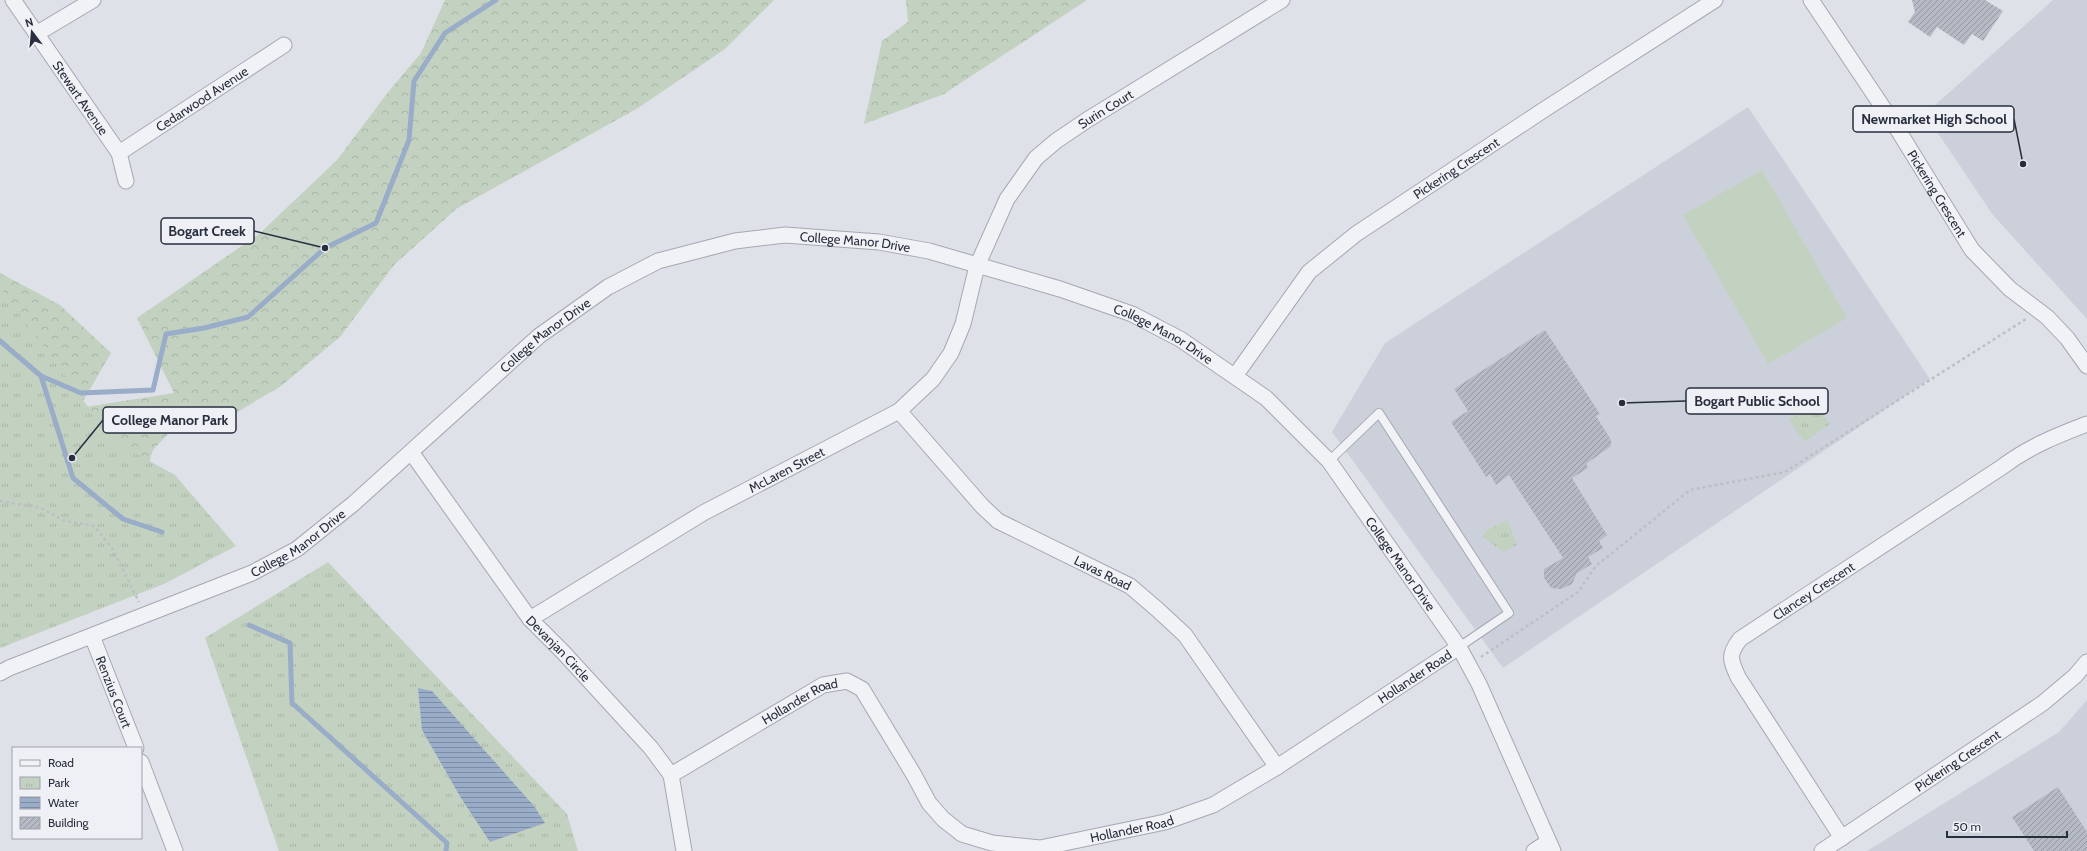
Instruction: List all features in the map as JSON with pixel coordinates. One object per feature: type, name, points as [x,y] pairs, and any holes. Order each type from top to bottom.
[{"type":"street","name":"Stewart Avenue","points":[[13,0],[119,154],[126,181]]},
{"type":"street","points":[[36,34],[93,0]]},
{"type":"street","name":"Surin Court","points":[[977,266],[1007,199],[1036,158],[1056,141],[1282,0]]},
{"type":"street","name":"Pickering Crescent","points":[[1235,376],[1309,272],[1356,234],[1535,115],[1715,0]]},
{"type":"street","name":"Pickering Crescent","points":[[1811,0],[1898,130],[1972,250],[2010,289],[2039,311],[2067,338],[2087,366]]},
{"type":"street","name":"Cedarwood Avenue","points":[[119,154],[284,45]]},
{"type":"street","name":"College Manor Drive","points":[[0,673],[252,573],[297,549],[353,504],[539,336],[608,287],[658,261],[735,241],[785,235],[879,242],[929,251],[1060,289],[1132,314],[1180,338],[1266,398],[1329,461],[1459,647],[1479,684],[1550,846]]},
{"type":"street","name":"McLaren Street","points":[[530,619],[703,513],[899,411],[933,380],[951,352],[963,324],[977,266]]},
{"type":"street","name":"Lavas Road","points":[[899,411],[982,506],[998,521],[1130,586],[1185,635],[1277,767]]},
{"type":"street","name":"Clancey Crescent","points":[[1842,838],[1738,677],[1732,664],[1731,652],[1740,639],[2021,453],[2056,436],[2087,424]]},
{"type":"street","name":"Devanjan Circle","points":[[411,452],[530,619],[563,652],[651,748],[671,775],[684,851]]},
{"type":"street","name":"Renzius Court","points":[[92,636],[136,747]]},
{"type":"street","name":"Hollander Road","points":[[671,775],[823,685],[847,681],[862,689],[914,775],[929,803],[943,819],[962,834],[992,843],[1040,848],[1165,822],[1213,805],[1277,767],[1459,647]]},
{"type":"street","name":"Pickering Crescent","points":[[1822,851],[2043,703],[2075,676],[2087,662]]},
{"type":"street","points":[[142,765],[175,851]]},
{"type":"street","points":[[1534,851],[1550,846]]},
{"type":"lane","points":[[1329,461],[1379,413],[1509,613],[1459,647]]},
{"type":"path","points":[[1468,665],[1578,592],[1596,566],[1690,490],[1785,472],[2039,311]]},
{"type":"path","points":[[0,501],[41,508],[65,522],[94,526],[112,548],[138,597],[144,617]]},
{"type":"shaded area","points":[[2053,0],[2087,0],[2087,319],[1993,215],[1925,114]]},
{"type":"shaded area","points":[[1748,107],[1930,379],[1503,668],[1332,432],[1385,343]]},
{"type":"shaded area","points":[[2087,700],[2087,851],[1867,851],[2059,732]]},
{"type":"green space","points":[[445,0],[774,0],[725,49],[638,108],[456,209],[394,265],[340,337],[281,386],[214,426],[185,416],[153,450],[139,495],[0,372],[0,273],[60,305],[111,353],[79,408],[174,393],[137,318],[259,234],[337,160],[389,91],[421,53]]},
{"type":"green space","points":[[906,0],[1087,0],[944,94],[864,124],[882,41],[908,22]]},
{"type":"green space","points":[[1762,170],[1847,318],[1768,364],[1683,215]]},
{"type":"green space","points":[[0,287],[113,441],[175,475],[236,546],[164,584],[0,648]]},
{"type":"green space","points":[[1815,403],[1830,424],[1804,442],[1789,420]]},
{"type":"green space","points":[[1504,521],[1508,521],[1517,545],[1503,552],[1483,537],[1486,531]]},
{"type":"green space","points":[[328,562],[567,814],[578,851],[279,851],[205,638]]},
{"type":"water","points":[[418,688],[432,691],[534,806],[545,823],[490,842],[461,798],[422,730]]},
{"type":"building","points":[[1912,0],[1985,0],[2003,11],[1983,41],[1972,34],[1964,45],[1937,27],[1930,37],[1908,22],[1915,12]]},
{"type":"building","points":[[1545,330],[1600,414],[1596,416],[1611,440],[1611,446],[1586,464],[1588,468],[1572,478],[1607,535],[1599,541],[1603,548],[1588,557],[1592,564],[1577,573],[1572,584],[1561,589],[1551,588],[1544,578],[1544,569],[1563,558],[1509,475],[1496,485],[1490,474],[1486,477],[1451,422],[1468,411],[1454,389]]},
{"type":"building","points":[[2058,787],[2087,832],[2087,851],[2034,851],[2012,817]]},
{"type":"waterway","points":[[0,341],[41,376],[81,393],[153,390],[166,334],[204,328],[248,317],[325,248],[376,223],[409,140],[414,81],[445,33],[496,0]]},
{"type":"waterway","points":[[41,376],[73,478],[123,519],[162,532]]},
{"type":"waterway","points":[[249,625],[290,643],[292,703],[447,843],[446,851]]},
{"type":"place","name":"Newmarket High School","points":[[2023,164]]},
{"type":"place","name":"Bogart Creek","points":[[325,248]]},
{"type":"place","name":"Bogart Public School","points":[[1622,403]]},
{"type":"place","name":"College Manor Park","points":[[72,458]]}]
